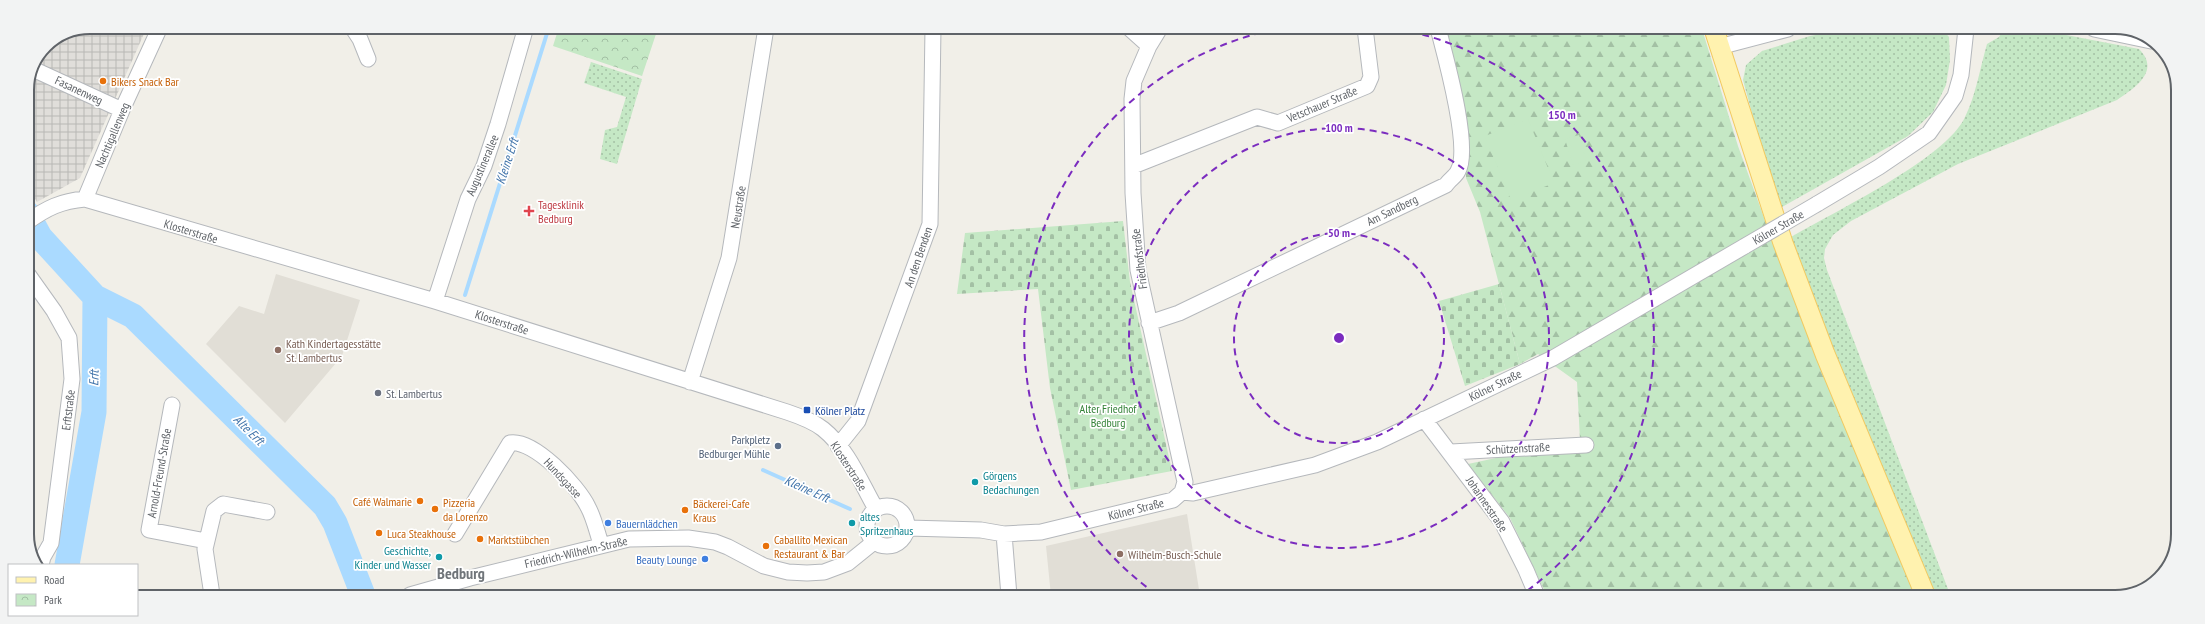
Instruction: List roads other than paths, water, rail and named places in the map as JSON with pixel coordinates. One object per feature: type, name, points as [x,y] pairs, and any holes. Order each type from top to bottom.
[{"type":"main road","points":[[1715,34],[1783,243],[1825,354],[1923,590]]},
{"type":"street","name":"Nachtigallenweg","points":[[85,199],[122,110],[157,34]]},
{"type":"street","points":[[357,34],[368,59]]},
{"type":"street","name":"Augustinerallee","points":[[442,303],[468,198],[484,166],[498,124],[524,34]]},
{"type":"street","name":"Neustraße","points":[[690,382],[729,258],[765,34]]},
{"type":"street","name":"An den Benden","points":[[838,446],[858,421],[930,224],[933,34]]},
{"type":"street","points":[[1136,34],[1149,46]]},
{"type":"street","name":"Friedhofstraße","points":[[1156,34],[1138,69],[1132,93],[1133,166],[1138,270],[1184,482],[1182,492]]},
{"type":"street","name":"Vetschauer Straße","points":[[1133,166],[1257,117],[1278,123],[1366,86],[1371,77],[1366,34]]},
{"type":"street","name":"Am Sandberg","points":[[1149,324],[1179,313],[1446,184],[1458,171],[1461,159],[1461,126],[1439,34]]},
{"type":"street","points":[[1719,47],[1769,34]]},
{"type":"street","name":"Kölner Straße","points":[[908,528],[980,530],[1004,534],[1040,532],[1173,500],[1182,492],[1193,493],[1315,465],[1377,442],[1553,358],[1817,204],[1930,133],[1955,96],[1961,75],[1965,34]]},
{"type":"street","points":[[2118,34],[2133,37]]},
{"type":"street","name":"Fasanenweg","points":[[37,71],[122,110]]},
{"type":"street","points":[[34,217],[43,211],[66,201],[85,199]]},
{"type":"street","name":"Klosterstraße","points":[[85,199],[442,303],[804,418],[823,430],[838,446],[855,470],[876,509]]},
{"type":"street","name":"Erftstraße","points":[[34,284],[54,311],[69,338],[72,379],[51,543],[40,558]]},
{"type":"street","name":"Arnold-Freund-Straße","points":[[172,405],[149,530],[206,541]]},
{"type":"street","name":"Johannesstraße","points":[[1424,419],[1451,452],[1502,522],[1534,590]]},
{"type":"street","name":"Hundsgasse","points":[[456,534],[510,443],[516,442],[542,455],[574,487],[588,506],[601,544]]},
{"type":"street","name":"Schützenstraße","points":[[1451,452],[1586,445]]},
{"type":"street","points":[[211,590],[206,541],[214,510],[223,504],[267,512]]},
{"type":"street","points":[[889,506],[895,507],[905,516],[908,528],[903,540],[892,546],[879,545],[874,542],[870,537],[867,525],[872,513],[876,509],[889,506]]},
{"type":"street","points":[[1004,534],[1009,590]]},
{"type":"street","name":"Friedrich-Wilhelm-Straße","points":[[426,590],[601,544],[629,539],[688,538],[714,542],[728,546],[764,566],[788,572],[807,573],[824,572],[848,563],[874,542]]},
{"type":"waterway","name":"Kleine Erft","points":[[465,295],[547,34]]},
{"type":"waterway","name":"Erft","points":[[34,226],[40,237],[95,297],[94,412],[67,564]]},
{"type":"waterway","name":"Alte Erft","points":[[95,297],[133,316],[325,506],[335,523],[361,590]]},
{"type":"waterway","name":"Kleine Erft","points":[[763,470],[850,509]]},
{"type":"place","name":"Bikers Snack Bar","points":[[103,81]]},
{"type":"place","name":"Tagesklinik Bedburg","points":[[529,211]]},
{"type":"place","name":"Kath Kindertagesstätte St. Lambertus","points":[[278,350]]},
{"type":"place","name":"St. Lambertus","points":[[378,393]]},
{"type":"place","name":"Kölner Platz","points":[[807,410]]},
{"type":"place","name":"Parkpletz Bedburger Mühle","points":[[778,446]]},
{"type":"place","name":"Görgens Bedachungen","points":[[975,482]]},
{"type":"place","name":"Café Walmarie","points":[[420,501]]},
{"type":"place","name":"Pizzeria da Lorenzo","points":[[435,509]]},
{"type":"place","name":"Bäckerei-Cafe Kraus","points":[[685,510]]},
{"type":"place","name":"Bauernlädchen","points":[[608,523]]},
{"type":"place","name":"altes Spritzenhaus","points":[[852,523]]},
{"type":"place","name":"Luca Steakhouse","points":[[379,533]]},
{"type":"place","name":"Marktstübchen","points":[[480,539]]},
{"type":"place","name":"Caballito Mexican Restaurant & Bar","points":[[766,546]]},
{"type":"place","name":"Wilhelm-Busch-Schule","points":[[1120,554]]},
{"type":"place","name":"Geschichte, Kinder und Wasser","points":[[439,557]]},
{"type":"place","name":"Beauty Lounge","points":[[705,559]]},
{"type":"district","name":"Bedburg","points":[[461,573]]},
{"type":"park label","name":"Alter Friedhof Bedburg","points":[[1108,415]]}]
